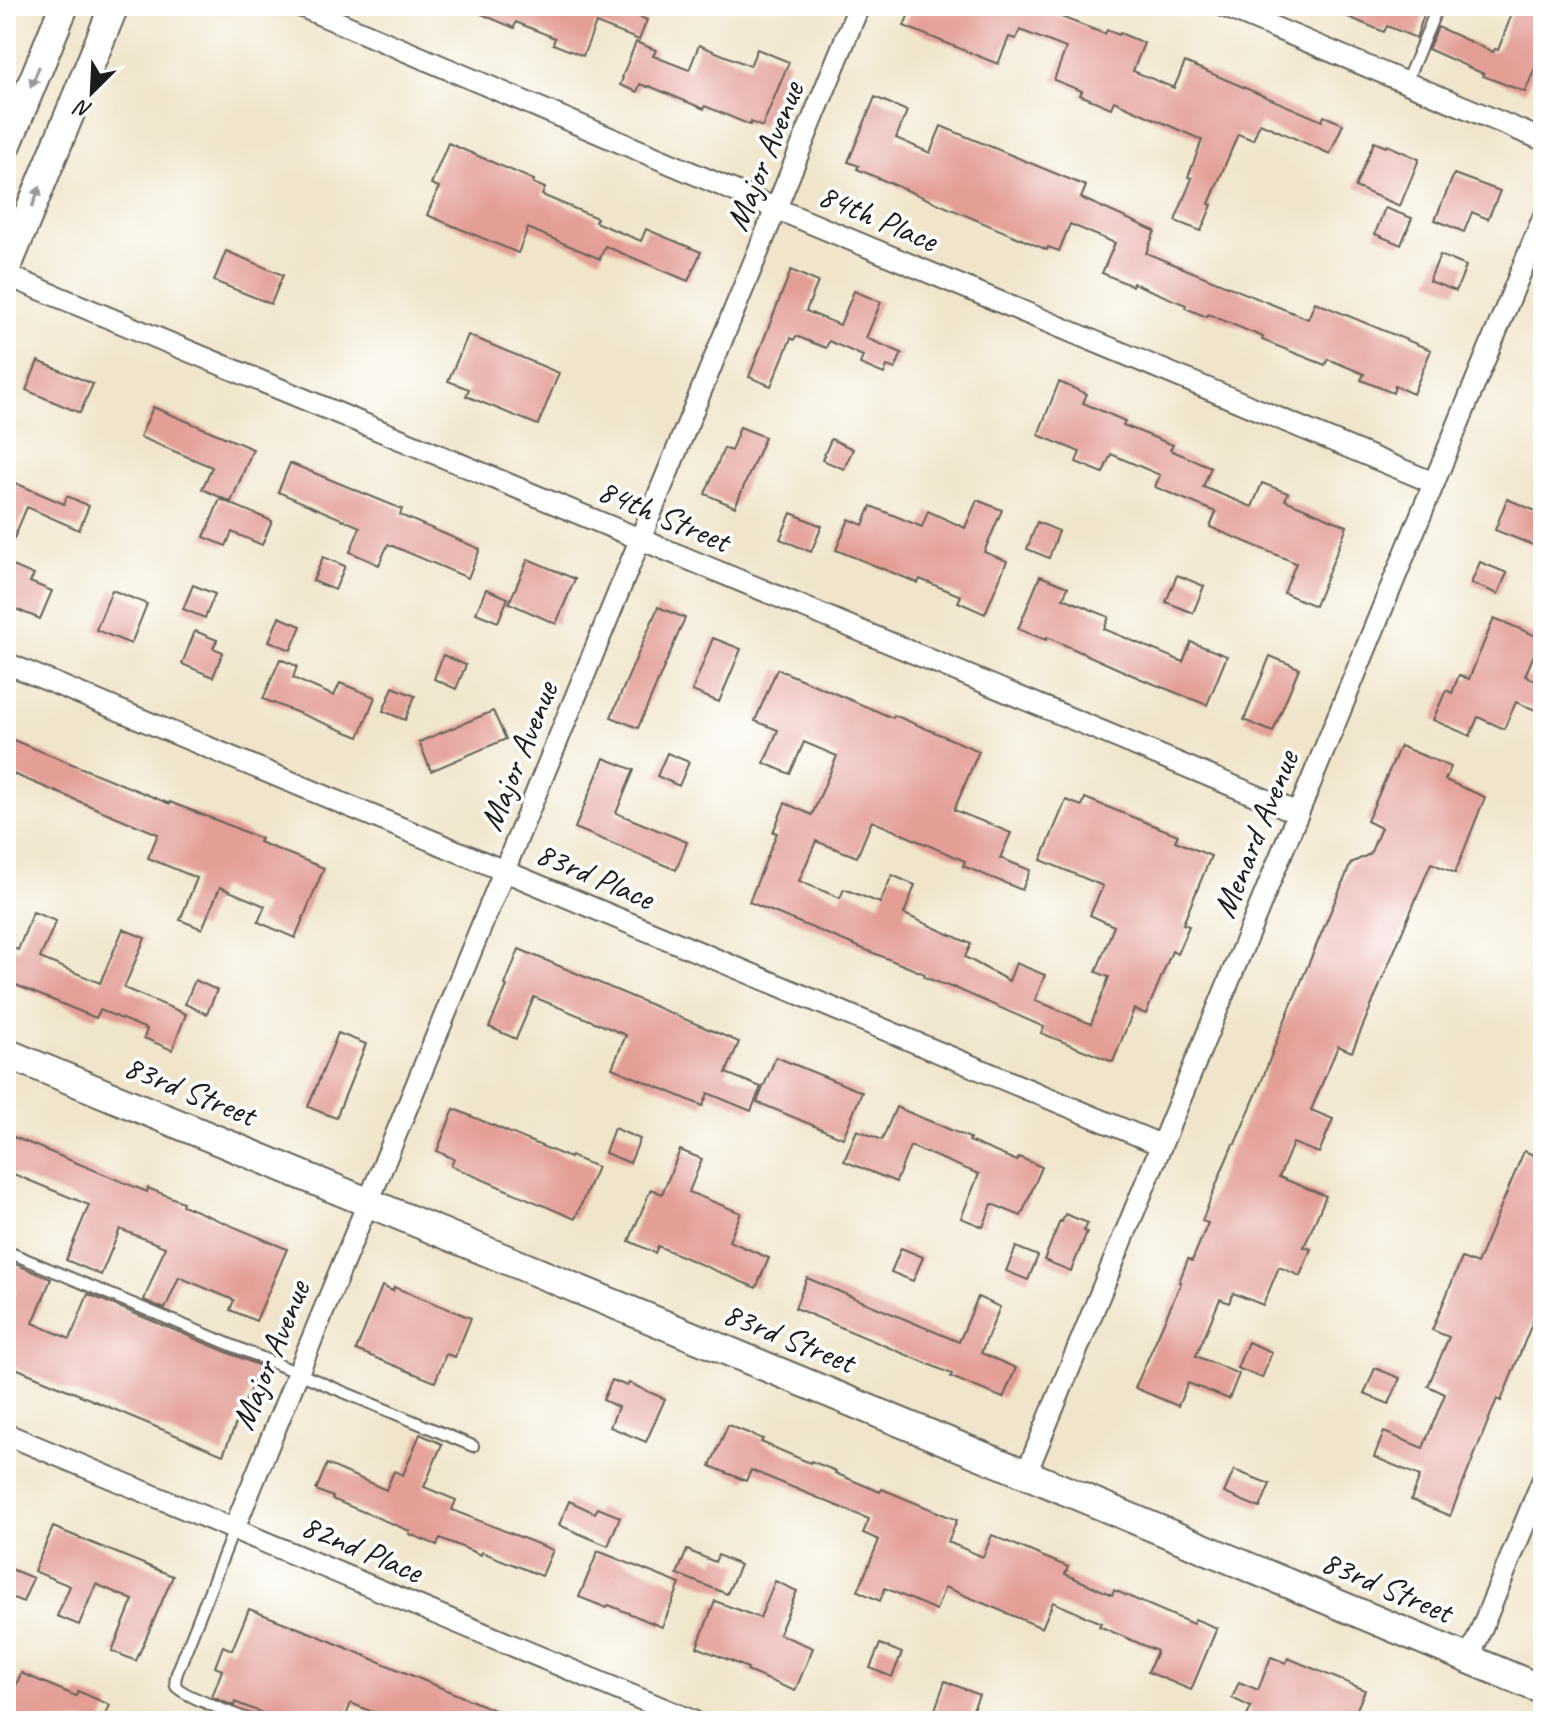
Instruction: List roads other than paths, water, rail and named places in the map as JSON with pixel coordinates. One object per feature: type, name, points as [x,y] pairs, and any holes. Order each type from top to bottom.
[{"type":"street","points":[[6,147],[64,6]]},
{"type":"street","points":[[6,272],[114,6]]},
{"type":"street","name":"84th Place","points":[[300,6],[1434,483]]},
{"type":"street","name":"Major Avenue","points":[[234,1529],[859,6]]},
{"type":"street","points":[[1223,6],[1246,10],[1543,140]]},
{"type":"street","name":"Menard Avenue","points":[[1026,1474],[1543,218]]},
{"type":"street","name":"84th Street","points":[[6,272],[1298,813]]},
{"type":"street","name":"83rd Place","points":[[6,663],[1161,1145]]},
{"type":"street","name":"83rd Street","points":[[6,1053],[1543,1690]]},
{"type":"street","name":"82nd Place","points":[[6,1434],[693,1721]]},
{"type":"street","points":[[1469,1659],[1543,1479]]},
{"type":"lane","points":[[1406,82],[1438,6]]},
{"type":"lane","points":[[6,1251],[473,1446]]},
{"type":"lane","points":[[234,1529],[175,1683],[190,1695],[252,1721]]}]
